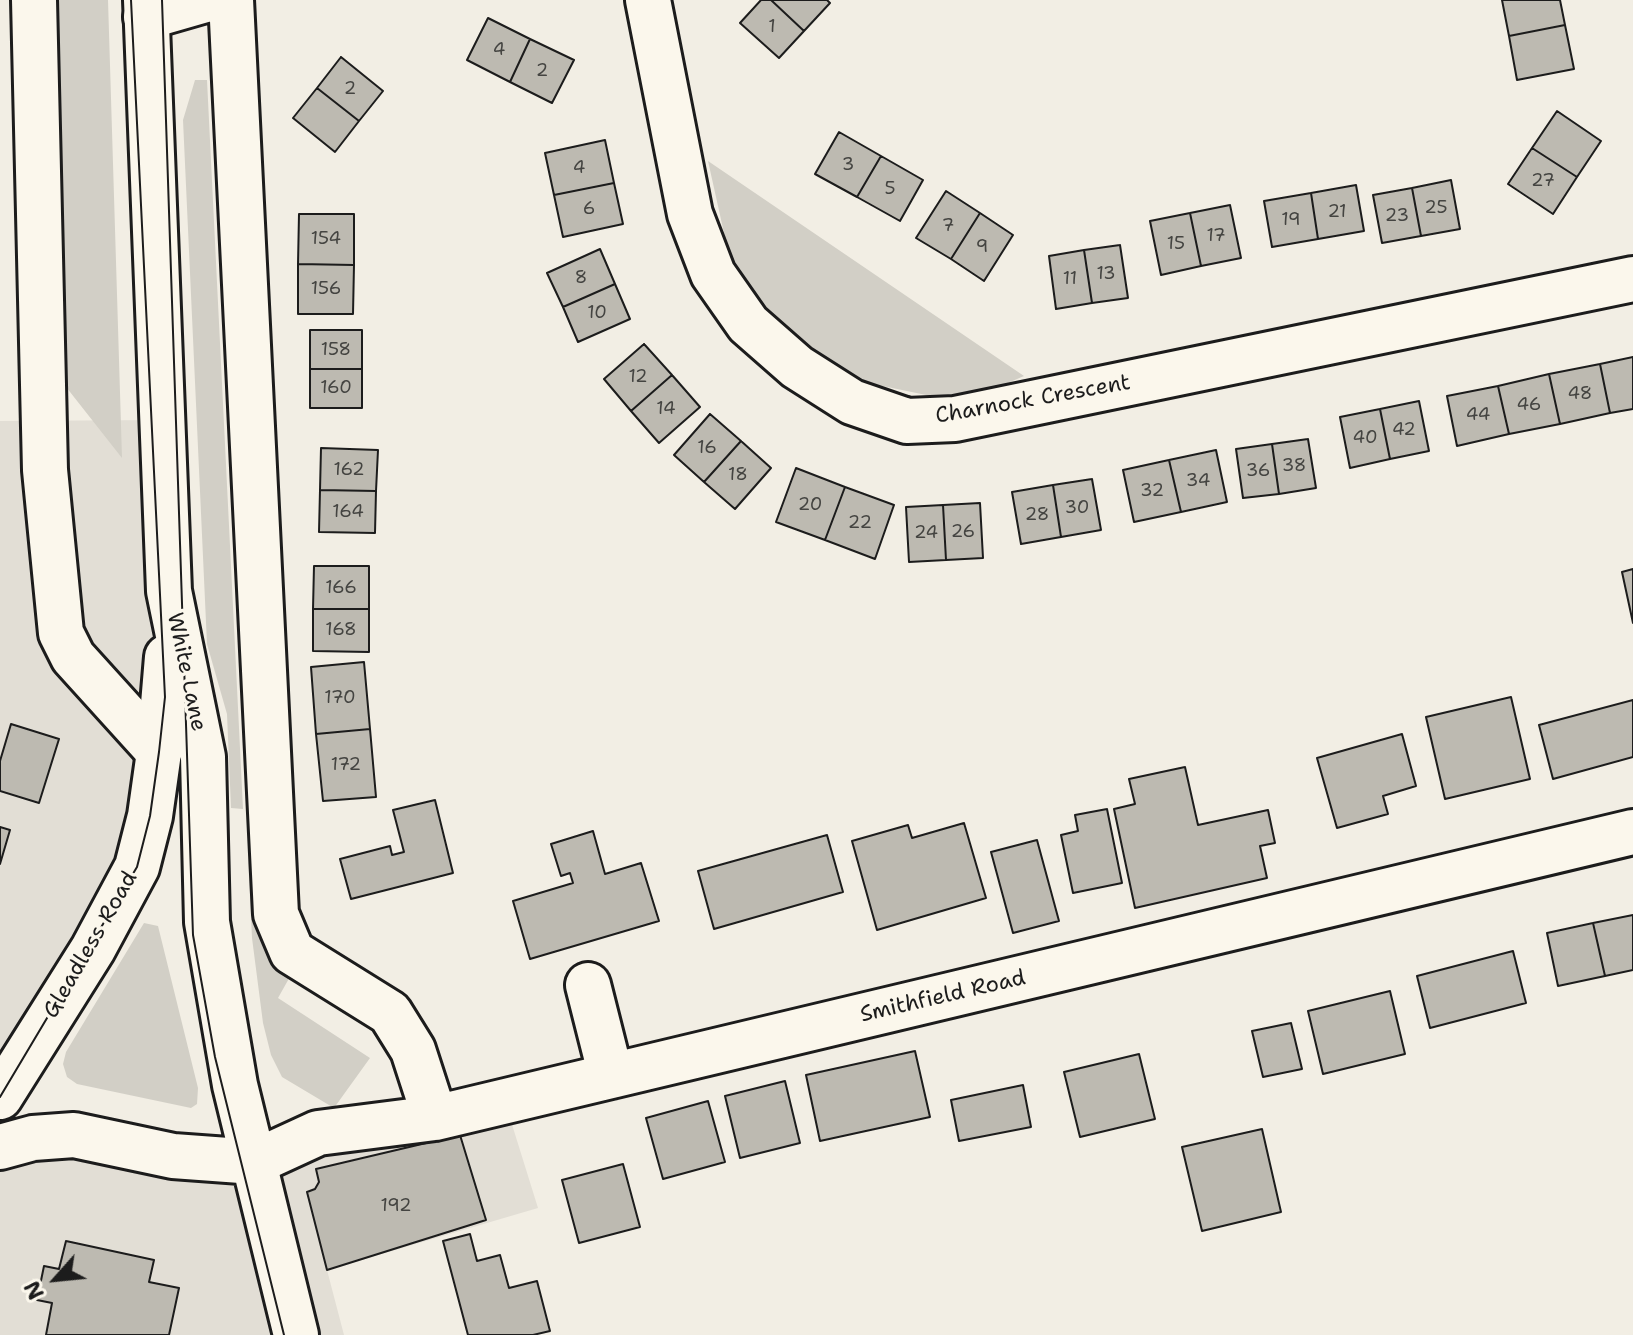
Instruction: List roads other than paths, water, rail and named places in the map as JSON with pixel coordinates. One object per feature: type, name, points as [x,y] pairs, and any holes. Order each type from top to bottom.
[{"type":"street","name":"White Lane","points":[[34,0],[45,470],[61,633],[73,657],[159,752]]},
{"type":"street","points":[[146,8],[205,0]]},
{"type":"street","points":[[231,0],[276,914],[292,952],[390,1013],[413,1050],[435,1118]]},
{"type":"street","name":"Charnock Crescent","points":[[648,0],[690,214],[713,274],[748,324],[797,367],[852,402],[907,421],[955,419],[1633,279]]},
{"type":"street","name":"White Lane","points":[[146,8],[169,591],[203,757],[207,922],[235,1085],[296,1335]]},
{"type":"street","name":"Gleadless Road","points":[[0,1097],[93,949],[137,867],[150,816],[159,752],[165,697],[169,591]]},
{"type":"street","name":"Smithfield Road","points":[[255,1162],[318,1133],[435,1118],[1633,832]]},
{"type":"street","points":[[588,985],[611,1076]]},
{"type":"street","points":[[0,1147],[33,1138],[74,1135],[173,1156],[255,1162]]},
{"type":"tram line","points":[[0,1097],[137,867],[150,816],[159,752],[165,697],[131,0]]},
{"type":"tram line","points":[[162,0],[193,935],[215,1057],[284,1335]]}]
